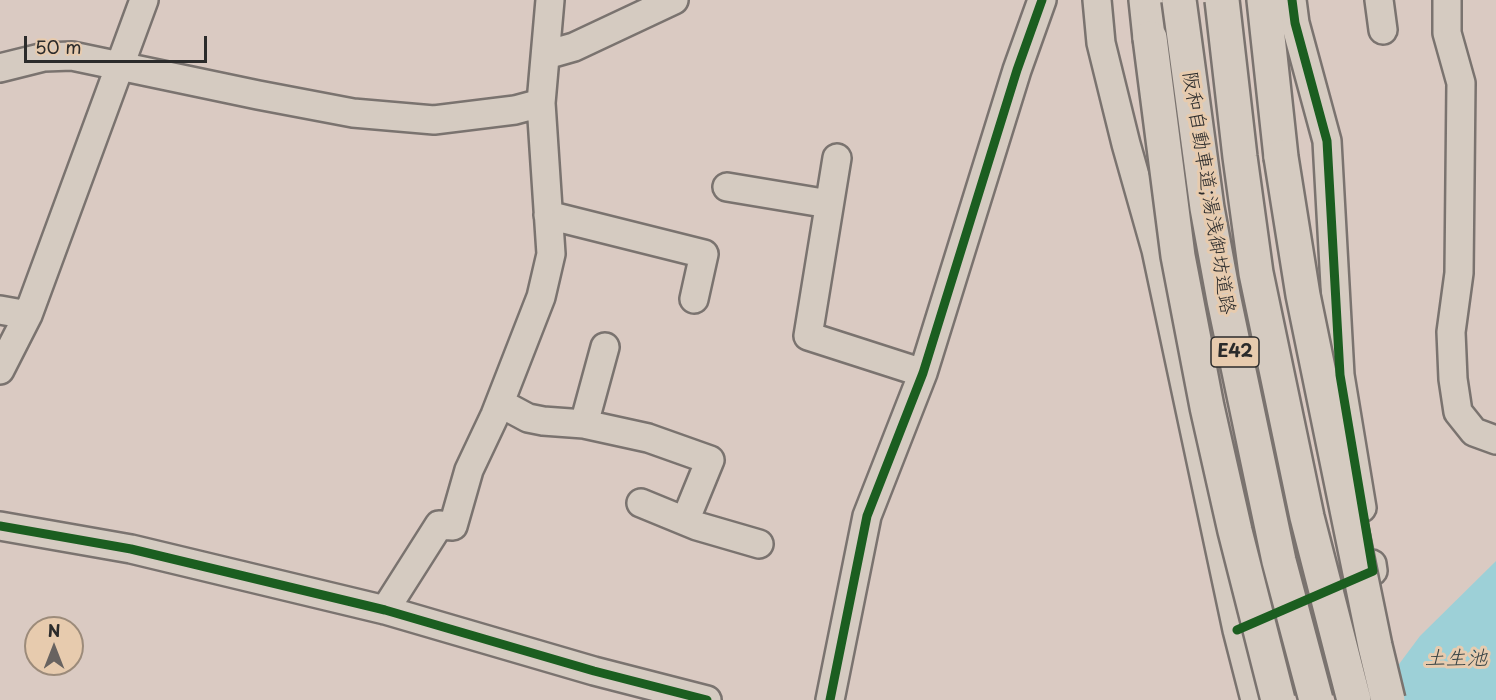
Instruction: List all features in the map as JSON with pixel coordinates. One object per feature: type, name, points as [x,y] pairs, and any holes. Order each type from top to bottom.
[{"type":"highway","points":[[1146,0],[1178,256],[1234,531],[1278,700]]},
{"type":"highway","name":"阪和自動車道;湯浅御坊道路","points":[[1179,0],[1207,208],[1224,300],[1279,561],[1316,700]]},
{"type":"highway","name":"阪和自動車道;湯浅御坊道路","points":[[1222,0],[1256,273],[1307,518],[1354,700]]},
{"type":"highway","points":[[1264,0],[1281,158],[1303,295],[1388,700]]},
{"type":"street","points":[[0,370],[28,315],[144,0]]},
{"type":"street","points":[[385,610],[439,525],[453,526],[469,470],[500,403],[541,297],[551,254],[541,103],[550,0]]},
{"type":"street","points":[[546,56],[574,47],[674,0]]},
{"type":"street","points":[[830,700],[867,516],[923,373],[1017,70],[1042,0]]},
{"type":"street","points":[[1097,0],[1101,43],[1156,250],[1237,630],[1255,700]]},
{"type":"street","points":[[1237,630],[1373,571],[1340,375],[1327,141],[1294,23],[1292,0]]},
{"type":"street","points":[[1379,0],[1383,30]]},
{"type":"street","points":[[1447,0],[1447,33],[1461,83],[1459,273],[1450,332],[1453,379],[1458,412],[1474,432],[1496,440]]},
{"type":"street","points":[[0,68],[58,55],[353,112],[434,120],[515,110],[541,103]]},
{"type":"street","points":[[837,158],[807,336],[923,373]]},
{"type":"street","points":[[727,187],[829,204]]},
{"type":"street","points":[[548,215],[704,254],[694,299]]},
{"type":"street","points":[[0,310],[28,315]]},
{"type":"street","points":[[584,424],[605,347]]},
{"type":"street","points":[[500,403],[528,418],[543,422],[584,424],[648,438],[710,460],[685,522]]},
{"type":"street","points":[[641,503],[685,522],[759,544]]},
{"type":"street","points":[[0,526],[131,549],[385,610],[707,700]]},
{"type":"water","name":"土生池","points":[[1496,561],[1496,700],[1381,700],[1376,695],[1420,636]]},
{"type":"cycle path","points":[[830,700],[867,516],[923,373],[1017,70],[1042,0]]},
{"type":"cycle path","points":[[1237,630],[1373,571],[1340,375],[1327,141],[1295,23],[1292,0]]},
{"type":"cycle path","points":[[0,526],[131,549],[385,610],[594,671],[707,700]]}]
